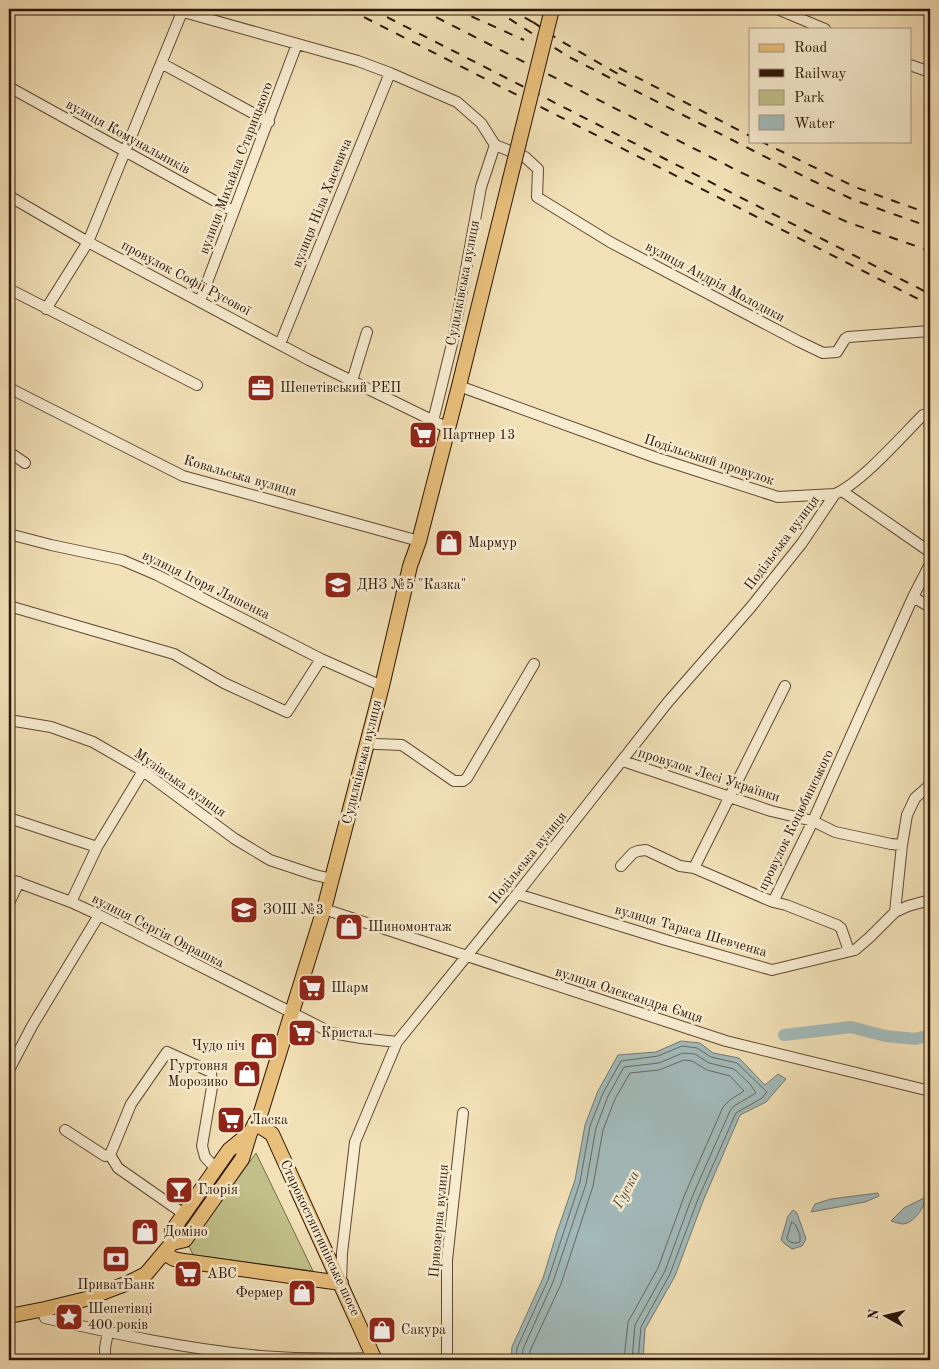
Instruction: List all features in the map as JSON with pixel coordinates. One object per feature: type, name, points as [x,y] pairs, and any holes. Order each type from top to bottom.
[{"type":"main road","name":"Судилківська вулиця","points":[[168,1248],[185,1240],[242,1159],[261,1112],[292,1014],[324,909],[382,686],[410,566],[419,541],[459,386],[552,9]]},
{"type":"main road","name":"Судилківська вулиця","points":[[168,1248],[172,1231],[229,1150],[253,1128]]},
{"type":"main road","name":"Старокостянтинівське шосе","points":[[253,1128],[272,1134],[375,1359]]},
{"type":"main road","points":[[9,1316],[86,1299],[128,1283],[146,1274],[168,1248],[174,1259],[341,1283]]},
{"type":"street","points":[[777,9],[823,28]]},
{"type":"street","points":[[46,309],[88,242],[161,63],[177,10],[358,61],[390,73],[457,102],[482,123],[495,145]]},
{"type":"street","name":"вулиця Михайла Старицького","points":[[200,301],[297,44]]},
{"type":"street","points":[[161,63],[269,122]]},
{"type":"street","points":[[912,65],[930,72]]},
{"type":"street","name":"вулиця Ніла Хасевича","points":[[280,344],[390,73]]},
{"type":"street","name":"вулиця Комунальників","points":[[9,87],[234,211]]},
{"type":"street","name":"вулиця Андрія Молодики","points":[[495,145],[525,157],[538,169],[536,197],[610,242],[798,342],[823,353],[837,352],[848,337],[930,331]]},
{"type":"street","name":"Судилківська вулиця","points":[[434,421],[453,340],[481,187],[495,145]]},
{"type":"street","name":"провулок Софії Русової","points":[[9,196],[88,242],[309,360],[448,428]]},
{"type":"street","points":[[9,289],[197,385]]},
{"type":"street","points":[[352,381],[367,332]]},
{"type":"street","name":"Подільський провулок","points":[[459,386],[657,458],[778,496],[839,493]]},
{"type":"street","name":"Ковальська вулиця","points":[[10,391],[183,476],[419,541]]},
{"type":"street","points":[[928,413],[868,470],[839,493],[930,552]]},
{"type":"street","points":[[9,452],[25,463]]},
{"type":"street","name":"Подільська вулиця","points":[[341,1283],[342,1253],[355,1142],[397,1042],[517,894],[668,702],[762,593],[839,493]]},
{"type":"street","name":"вулиця Ігоря Ляшенка","points":[[9,534],[122,560],[157,575],[321,659],[382,686]]},
{"type":"street","name":"провулок Коцюбинського","points":[[621,866],[633,853],[642,850],[680,866],[694,868],[772,902],[813,821],[913,597],[930,564]]},
{"type":"street","points":[[913,597],[930,606]]},
{"type":"street","points":[[9,606],[174,654],[224,683],[288,712],[321,659]]},
{"type":"street","points":[[367,742],[402,745],[454,781],[463,781],[467,778],[534,664]]},
{"type":"street","points":[[694,868],[785,686]]},
{"type":"street","name":"Музівська вулиця","points":[[9,720],[52,727],[93,742],[142,771],[235,839],[270,860],[315,876],[332,879]]},
{"type":"street","name":"провулок Лесі Українки","points":[[623,761],[771,811],[813,821],[834,832],[902,845]]},
{"type":"street","points":[[71,902],[97,847],[142,771]]},
{"type":"street","points":[[894,912],[907,815],[912,802],[930,785]]},
{"type":"street","points":[[9,818],[97,847]]},
{"type":"street","name":"вулиця Сергія Оврашка","points":[[9,879],[71,902],[99,915],[332,1033],[397,1042]]},
{"type":"street","points":[[9,903],[19,882]]},
{"type":"street","name":"вулиця Тараса Шевченка","points":[[517,894],[666,940],[772,970],[855,950],[894,912],[930,900]]},
{"type":"street","points":[[772,902],[786,905],[837,925],[841,928],[849,951]]},
{"type":"street","name":"вулиця Олександра Ємця","points":[[324,909],[726,1041],[930,1091]]},
{"type":"street","points":[[9,1070],[32,1026],[99,915]]},
{"type":"street","points":[[110,1155],[131,1104],[167,1052],[211,1072],[212,1087],[202,1146],[205,1157],[216,1169]]},
{"type":"street","name":"Приозерна вулиця","points":[[448,1360],[447,1260],[463,1113]]},
{"type":"street","points":[[65,1130],[105,1156],[110,1155]]},
{"type":"street","points":[[110,1155],[118,1168],[184,1214]]},
{"type":"street","points":[[42,1310],[45,1318],[181,1346],[260,1356],[375,1359]]},
{"type":"street","points":[[105,1360],[108,1332]]},
{"type":"green space","points":[[256,1153],[313,1271],[193,1255],[189,1246]]},
{"type":"water","points":[[681,1041],[700,1043],[713,1053],[739,1058],[765,1085],[778,1074],[786,1079],[766,1102],[740,1115],[703,1201],[675,1276],[645,1329],[643,1360],[511,1360],[512,1347],[543,1278],[575,1180],[585,1125],[598,1091],[618,1055],[656,1052]]},
{"type":"water","points":[[878,1193],[879,1196],[865,1202],[811,1212],[815,1204],[831,1199]]},
{"type":"water","points":[[926,1197],[921,1210],[911,1221],[903,1224],[891,1221],[904,1208]]},
{"type":"water","points":[[793,1210],[797,1213],[806,1239],[802,1246],[792,1249],[781,1240],[788,1216]]},
{"type":"waterway","name":"Гуска","points":[[784,1035],[851,1027],[885,1036],[915,1039],[930,1035]]},
{"type":"railway","points":[[348,9],[930,305]]},
{"type":"railway","points":[[371,9],[930,294]]},
{"type":"railway","points":[[420,9],[740,172],[847,222],[930,251]]},
{"type":"railway","points":[[455,9],[524,40]]},
{"type":"railway","points":[[494,9],[569,57],[809,179],[854,200],[930,227]]},
{"type":"railway","points":[[509,9],[538,25]]},
{"type":"railway","points":[[533,22],[559,40],[625,78]]},
{"type":"railway","points":[[619,68],[749,135]]},
{"type":"railway","points":[[762,142],[855,187],[930,214]]},
{"type":"place","name":"Шепетівський РЕП","points":[[261,388]]},
{"type":"place","name":"Партнер 13","points":[[423,435]]},
{"type":"place","name":"Мармур","points":[[449,543]]},
{"type":"place","name":"ДНЗ №5 \"Казка\"","points":[[338,585]]},
{"type":"place","name":"ЗОШ №3","points":[[244,910]]},
{"type":"place","name":"Шиномонтаж","points":[[349,927]]},
{"type":"place","name":"Шарм","points":[[312,988]]},
{"type":"place","name":"Кристал","points":[[302,1033]]},
{"type":"place","name":"Чудо піч","points":[[264,1046]]},
{"type":"place","name":"Гуртовня Морозиво","points":[[247,1074]]},
{"type":"place","name":"Ласка","points":[[231,1120]]},
{"type":"place","name":"Глорія","points":[[179,1190]]},
{"type":"place","name":"Доміно","points":[[145,1232]]},
{"type":"place","name":"ПриватБанк","points":[[116,1259]]},
{"type":"place","name":"АВС","points":[[188,1274]]},
{"type":"place","name":"Фермер","points":[[302,1293]]},
{"type":"place","name":"Шепетівці 400 років","points":[[69,1317]]},
{"type":"place","name":"Сакура","points":[[382,1330]]}]
